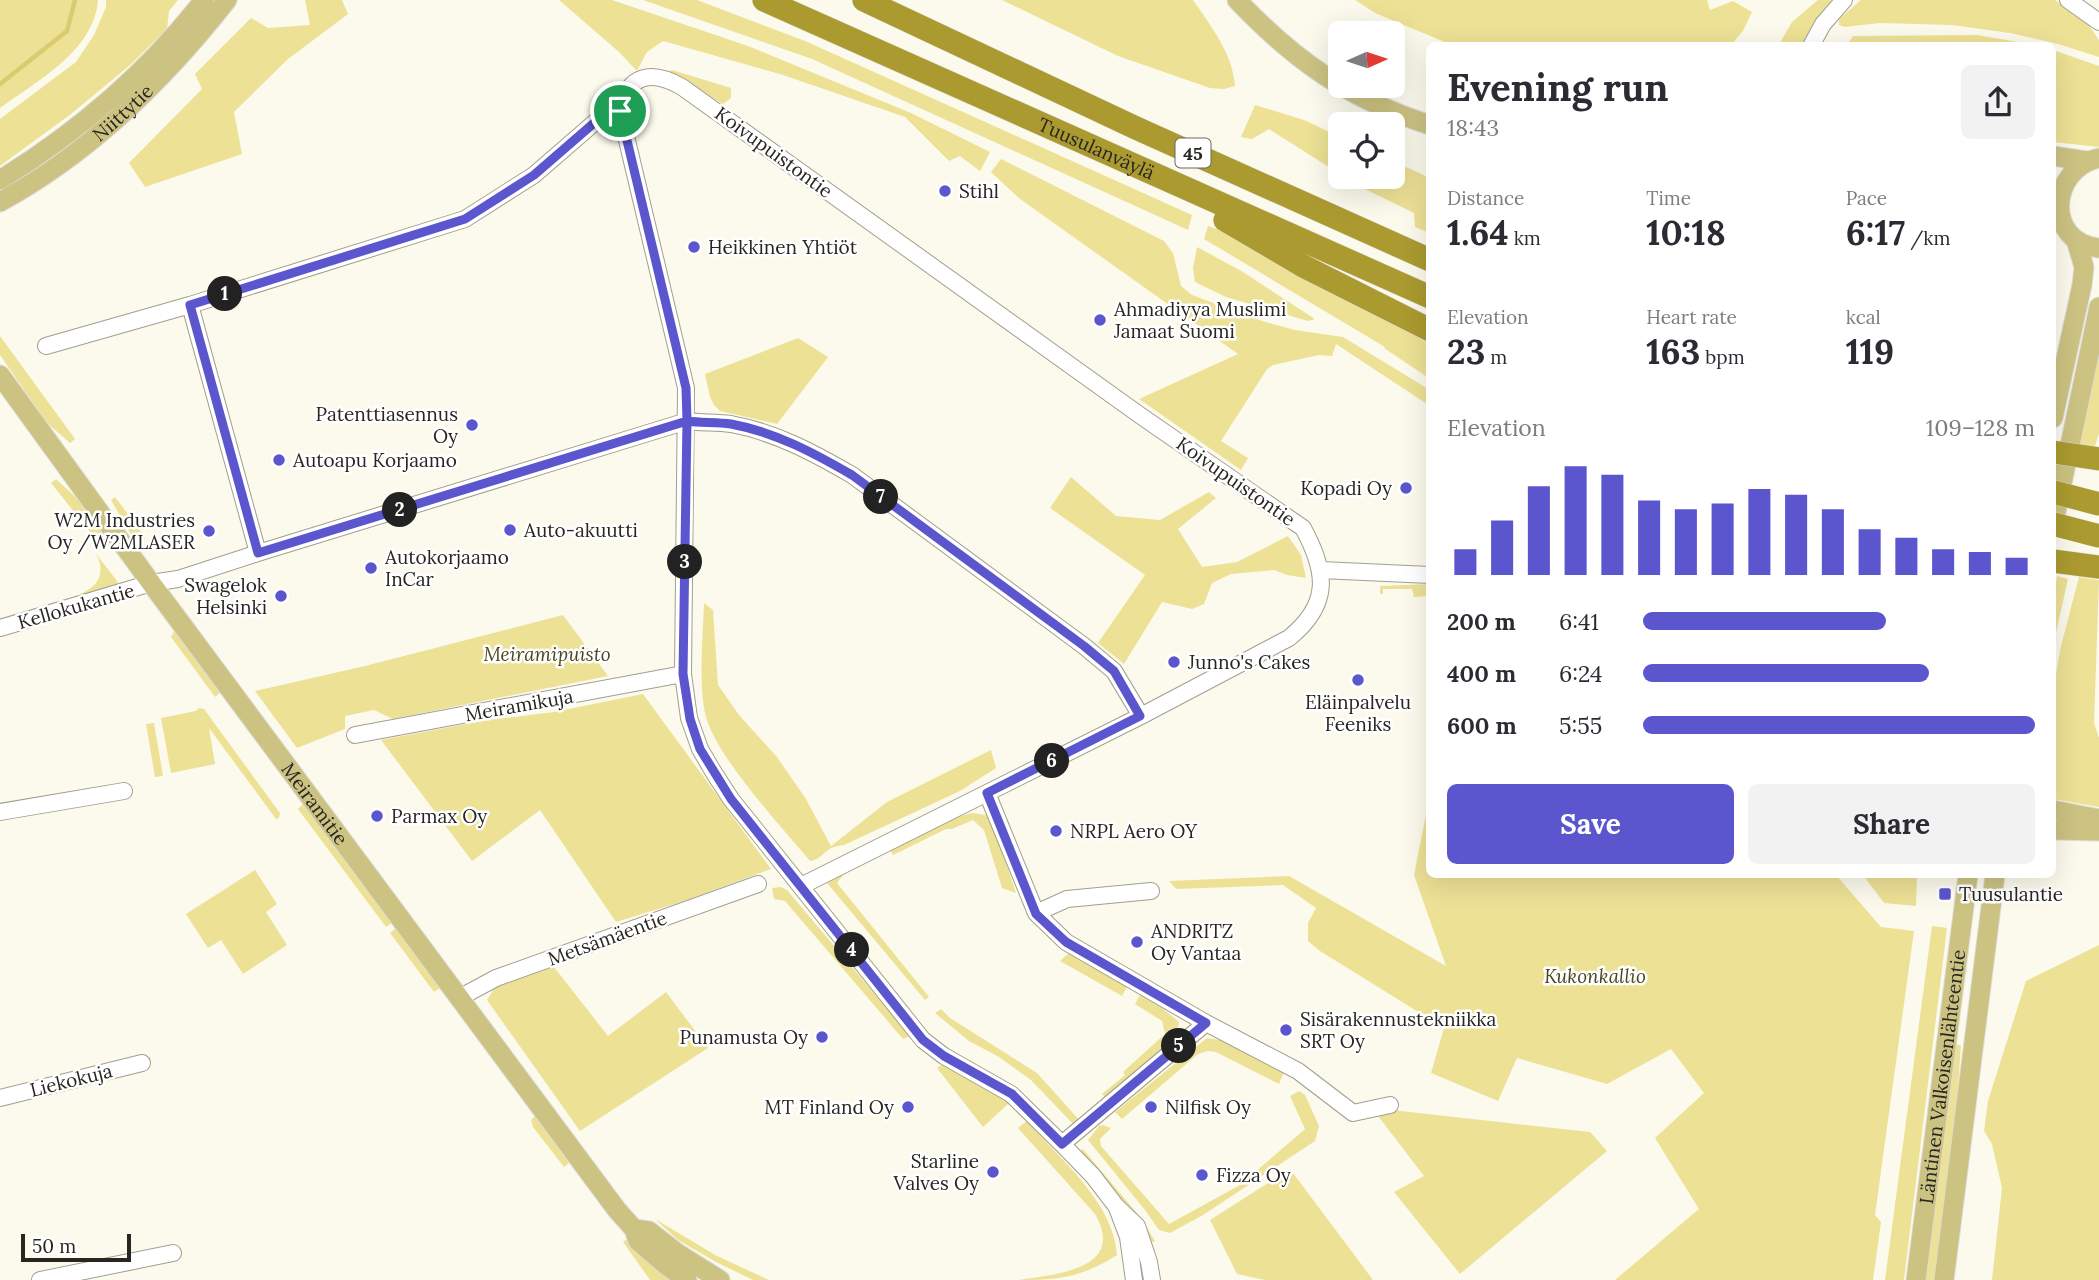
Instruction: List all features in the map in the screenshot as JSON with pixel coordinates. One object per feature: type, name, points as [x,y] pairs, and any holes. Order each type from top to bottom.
[{"type":"highway","name":"Tuusulanväylä","points":[[764,0],[1426,295]]},
{"type":"highway","name":"Tuusulanväylä","points":[[864,0],[1136,128],[1426,258]]},
{"type":"highway","points":[[1119,159],[1305,267],[1426,328]]},
{"type":"highway","points":[[2056,452],[2099,459]]},
{"type":"highway","points":[[2056,493],[2099,504]]},
{"type":"highway","points":[[2056,526],[2099,536]]},
{"type":"highway","points":[[2056,561],[2099,567]]},
{"type":"main road","name":"Niittytie","points":[[0,180],[87,120],[156,56],[204,0]]},
{"type":"main road","name":"Niittytie","points":[[0,202],[58,164],[100,132],[166,70],[227,0]]},
{"type":"main road","points":[[1237,0],[1300,60],[1352,93],[1426,124]]},
{"type":"main road","points":[[2056,156],[2093,160]]},
{"type":"main road","points":[[2093,160],[2066,181],[2056,199],[2067,231],[2077,240],[2099,248]]},
{"type":"main road","points":[[2056,404],[2082,285],[2084,267],[2077,240]]},
{"type":"main road","points":[[2056,511],[2099,307]]},
{"type":"main road","name":"Meiramitie","points":[[0,375],[459,998],[634,1229],[638,1241],[687,1280]]},
{"type":"main road","points":[[2056,811],[2099,819]]},
{"type":"main road","points":[[2056,830],[2099,831]]},
{"type":"main road","name":"Läntinen Valkoisenlähteentie","points":[[1916,1280],[1968,878]]},
{"type":"main road","name":"Läntinen Valkoisenlähteentie","points":[[1944,1280],[1996,878]]},
{"type":"main road","name":"Meiramitie","points":[[634,1229],[649,1231],[677,1253],[720,1280]]},
{"type":"street","points":[[1813,42],[1823,24],[1844,0]]},
{"type":"street","points":[[2068,0],[2099,22]]},
{"type":"street","points":[[1819,42],[1823,24]]},
{"type":"street","name":"Koivupuistontie","points":[[620,111],[623,96],[635,81],[652,75],[666,78],[682,87],[1141,416],[1303,528],[1321,570],[1322,592],[1314,613],[1305,625],[1289,638],[801,886]]},
{"type":"street","points":[[46,346],[190,305],[465,219],[534,175],[594,123],[620,111],[686,388],[683,674],[690,719],[700,749],[713,774],[731,799],[923,1040],[944,1056],[1012,1094],[1093,1176],[1116,1206],[1128,1215],[1141,1233],[1152,1280]]},
{"type":"street","points":[[190,305],[258,553]]},
{"type":"street","points":[[687,421],[729,424],[778,437],[814,453],[852,475],[1114,671],[1140,716]]},
{"type":"street","name":"Kellokukantie","points":[[0,628],[151,583],[178,579],[687,421]]},
{"type":"street","points":[[1321,570],[1426,575]]},
{"type":"street","name":"Meiramikuja","points":[[355,735],[683,674]]},
{"type":"street","points":[[0,813],[124,791]]},
{"type":"street","points":[[987,793],[1036,914],[1066,942],[1206,1023],[1298,1071],[1353,1113],[1390,1105]]},
{"type":"street","name":"Metsämäentie","points":[[459,998],[496,978],[758,884]]},
{"type":"street","points":[[1036,914],[1067,899],[1151,891]]},
{"type":"street","points":[[1062,1144],[1206,1023]]},
{"type":"street","name":"Liekokuja","points":[[0,1098],[142,1063]]},
{"type":"street","points":[[1116,1206],[1128,1237],[1134,1280]]},
{"type":"street","points":[[40,1280],[173,1253]]},
{"type":"green space","points":[[0,0],[98,0],[94,18],[75,49],[46,75],[0,108]]},
{"type":"green space","points":[[106,0],[178,0],[169,11],[167,29],[129,66],[71,114],[0,166],[0,119],[76,62],[94,35],[106,7]]},
{"type":"green space","points":[[305,0],[342,0],[348,14],[288,59],[234,112],[242,154],[145,187],[129,163],[202,89],[195,74],[251,18],[268,28],[310,25]]},
{"type":"green space","points":[[559,0],[612,0],[748,46],[911,113],[990,152],[980,171],[960,156],[949,161],[905,117],[783,75],[663,41],[647,52],[637,71]]},
{"type":"green space","points":[[643,0],[697,0],[805,41],[1192,215],[1188,230],[812,59]]},
{"type":"green space","points":[[1002,0],[1193,0],[1226,52],[1235,86],[1224,89],[1210,88],[1118,56]]},
{"type":"green space","points":[[1355,0],[1707,0],[1710,10],[1733,1],[1752,12],[1743,31],[1734,42],[1445,42],[1405,25],[1405,21],[1394,21]]},
{"type":"green space","points":[[1818,0],[1833,0],[1821,14],[1805,42],[1780,42],[1792,22]]},
{"type":"green space","points":[[1861,0],[2055,0],[2088,24],[2099,40],[2099,57],[2056,42],[2010,33],[1952,25],[1880,23],[1845,27],[1839,25],[1839,19]]},
{"type":"green space","points":[[1977,35],[2018,42],[1849,42],[1853,36]]},
{"type":"green space","points":[[2056,51],[2099,66],[2099,147],[2056,142]]},
{"type":"green space","points":[[672,70],[731,88],[731,98],[723,104],[668,72]]},
{"type":"green space","points":[[1255,105],[1304,120],[1328,131],[1328,166],[1269,129],[1252,139],[1241,137]]},
{"type":"green space","points":[[1001,159],[1164,241],[1173,253],[1181,286],[1192,295],[1262,321],[1295,330],[1343,337],[1426,388],[1426,403],[1336,344],[1332,356],[1319,355],[1273,365],[1267,369],[1221,441],[1248,458],[1241,470],[1139,399],[1238,354],[1020,199],[991,172]]},
{"type":"green space","points":[[1405,167],[1426,176],[1426,231],[1415,227],[1414,213],[1367,190],[1405,189]]},
{"type":"green space","points":[[1208,226],[1222,231],[1426,342],[1426,376],[1385,347],[1204,239]]},
{"type":"green space","points":[[1197,247],[1243,272],[1315,319],[1308,321],[1226,297],[1195,282],[1193,268]]},
{"type":"green space","points":[[0,336],[75,439],[70,443],[47,423],[0,355]]},
{"type":"green space","points":[[798,338],[828,357],[777,424],[720,411],[714,405],[705,374]]},
{"type":"green space","points":[[2099,357],[2099,433],[2095,446],[2079,445]]},
{"type":"green space","points":[[1071,477],[1116,516],[1160,520],[1209,492],[1216,498],[1178,529],[1202,567],[1237,562],[1288,536],[1301,555],[1306,578],[1274,570],[1231,574],[1212,583],[1204,604],[1192,609],[1162,602],[1124,664],[1098,643],[1145,575],[1050,508]]},
{"type":"green space","points":[[56,479],[83,504],[104,531],[95,538],[51,483]]},
{"type":"green space","points":[[115,497],[145,537],[137,545],[111,500]]},
{"type":"green space","points":[[96,554],[118,582],[114,588],[82,599],[80,594],[92,587],[99,578],[100,567]]},
{"type":"green space","points":[[2057,576],[2068,579],[2056,633]]},
{"type":"green space","points":[[2079,577],[2099,580],[2094,723],[2099,738],[2099,807],[2056,800],[2056,675]]},
{"type":"green space","points":[[1426,584],[1426,596],[1414,597],[1412,589],[1383,589],[1383,594],[1380,594],[1380,586]]},
{"type":"green space","points":[[704,603],[713,610],[718,685],[739,715],[777,757],[806,799],[831,846],[887,802],[991,750],[996,768],[960,791],[844,845],[832,848],[810,861],[737,772],[723,752],[706,717],[702,690]]},
{"type":"green space","name":"Meiramipuisto","points":[[563,615],[608,676],[393,719],[374,710],[345,716],[345,729],[297,748],[255,691],[365,666]]},
{"type":"green space","points":[[175,630],[221,692],[215,697],[171,637]]},
{"type":"green space","points":[[643,694],[771,869],[684,901],[616,922],[540,810],[472,861],[381,740],[482,721],[554,712]]},
{"type":"green space","points":[[199,708],[204,709],[280,813],[279,818],[276,819],[209,728],[215,764],[171,773],[161,718],[196,711]]},
{"type":"green space","points":[[154,723],[163,776],[155,777],[146,724]]},
{"type":"green space","points":[[303,804],[392,923],[386,927],[298,809]]},
{"type":"green space","points":[[972,813],[987,815],[992,821],[1016,893],[1002,888],[984,830],[973,820],[946,829],[893,855],[890,850],[957,817]]},
{"type":"green space","name":"Kukonkallio","points":[[1426,814],[1426,878],[1839,878],[1881,927],[1914,931],[1875,1215],[1881,1222],[1873,1280],[1615,1280],[1699,1209],[1655,1138],[1704,1093],[1671,1049],[1607,1084],[1517,1058],[1498,1101],[1431,1073],[1444,1028],[1308,941],[1308,923],[1316,908],[1283,885],[1176,889],[1169,881],[1289,876],[1446,966],[1414,875]]},
{"type":"green space","points":[[255,870],[277,904],[266,912],[287,945],[243,974],[221,940],[208,948],[186,914]]},
{"type":"green space","points":[[844,874],[837,883],[929,997],[925,1000],[827,883]]},
{"type":"green space","points":[[1865,878],[1917,878],[1916,906],[1884,903]]},
{"type":"green space","points":[[781,887],[787,890],[910,1036],[903,1039],[785,901],[774,899],[772,888]]},
{"type":"green space","points":[[1932,926],[1947,928],[1904,1280],[1885,1280]]},
{"type":"green space","points":[[396,928],[440,988],[434,992],[390,933]]},
{"type":"green space","points":[[2099,945],[2099,1280],[1992,1280],[2002,1188],[1992,1144],[1984,1131],[1988,1101],[2026,981]]},
{"type":"green space","points":[[1069,953],[1127,987],[1122,996],[1060,961]]},
{"type":"green space","points":[[554,967],[608,1036],[666,992],[708,1048],[580,1131],[487,1000],[495,987]]},
{"type":"green space","points":[[1140,995],[1179,1022],[1169,1045],[1160,1056],[1107,1100],[1102,1094],[1125,1075],[1123,1072],[1165,1034],[1162,1021],[1135,1004]]},
{"type":"green space","points":[[941,1009],[950,1018],[1037,1073],[1081,1122],[1074,1125],[1031,1080],[999,1057],[969,1041],[935,1013]]},
{"type":"green space","points":[[1207,1038],[1220,1040],[1284,1072],[1279,1084],[1216,1052],[1208,1051],[1198,1054],[1122,1119],[1115,1112]]},
{"type":"green space","points":[[1954,1045],[1961,1045],[1956,1116],[1936,1280],[1926,1280]]},
{"type":"green space","points":[[943,1064],[990,1089],[1009,1103],[983,1127],[937,1068]]},
{"type":"green space","points":[[1299,1091],[1305,1095],[1319,1126],[1315,1141],[1203,1215],[1170,1233],[1159,1230],[1088,1140],[1099,1126],[1111,1128],[1100,1139],[1101,1146],[1169,1224],[1240,1185],[1305,1129],[1290,1096]]},
{"type":"green space","points":[[1392,1110],[1590,1132],[1607,1151],[1460,1274],[1394,1192],[1424,1176],[1375,1112]]},
{"type":"green space","points":[[535,1116],[569,1163],[564,1167],[533,1127],[531,1120]]},
{"type":"green space","points":[[1027,1121],[1096,1200],[1114,1236],[1117,1255],[1082,1273],[1019,1280],[1082,1266],[1095,1258],[1102,1247],[1102,1233],[1095,1214],[1018,1128]]},
{"type":"green space","points":[[1082,1148],[1141,1218],[1155,1241],[1150,1243],[1081,1155]]},
{"type":"green space","points":[[1290,1169],[1373,1280],[1265,1280],[1237,1274],[1210,1220]]},
{"type":"green space","points":[[655,1219],[717,1256],[769,1280],[753,1280],[716,1262],[678,1240]]},
{"type":"green space","points":[[627,1239],[675,1280],[650,1280],[623,1242]]},
{"type":"waterway","points":[[0,84],[67,31],[75,0]]},
{"type":"place","name":"Stihl","points":[[945,191]]},
{"type":"place","name":"Heikkinen Yhtiöt","points":[[694,247]]},
{"type":"place","name":"Ahmadiyya Muslimi Jamaat Suomi","points":[[1100,320]]},
{"type":"place","name":"Patenttiasennus Oy","points":[[472,425]]},
{"type":"place","name":"Autoapu Korjaamo","points":[[279,460]]},
{"type":"place","name":"Kopadi Oy","points":[[1406,488]]},
{"type":"place","name":"Auto-akuutti","points":[[510,530]]},
{"type":"place","name":"W2M Industries Oy /W2MLASER","points":[[209,531]]},
{"type":"place","name":"Autokorjaamo InCar","points":[[371,568]]},
{"type":"place","name":"Swagelok Helsinki","points":[[281,596]]},
{"type":"place","name":"Junno's Cakes","points":[[1174,662]]},
{"type":"place","name":"Eläinpalvelu Feeniks","points":[[1358,680]]},
{"type":"place","name":"Parmax Oy","points":[[377,816]]},
{"type":"place","name":"NRPL Aero OY","points":[[1056,831]]},
{"type":"place","name":"Tuusulantie","points":[[1945,894]]},
{"type":"place","name":"ANDRITZ Oy Vantaa","points":[[1137,942]]},
{"type":"place","name":"Sisärakennustekniikka SRT Oy","points":[[1286,1030]]},
{"type":"place","name":"Punamusta Oy","points":[[822,1037]]},
{"type":"place","name":"MT Finland Oy","points":[[908,1107]]},
{"type":"place","name":"Nilfisk Oy","points":[[1151,1107]]},
{"type":"place","name":"Starline Valves Oy","points":[[993,1172]]},
{"type":"place","name":"Fizza Oy","points":[[1202,1175]]},
{"type":"route","points":[[620,111],[594,123],[534,175],[465,219],[190,305],[258,553],[687,421],[683,674],[690,719],[700,749],[713,774],[731,799],[923,1040],[944,1056],[1012,1094],[1062,1144],[1206,1023],[1066,942],[1036,914],[987,793],[1140,716],[1114,671],[852,475],[814,453],[778,437],[729,424],[687,421],[686,388],[620,111]]}]
